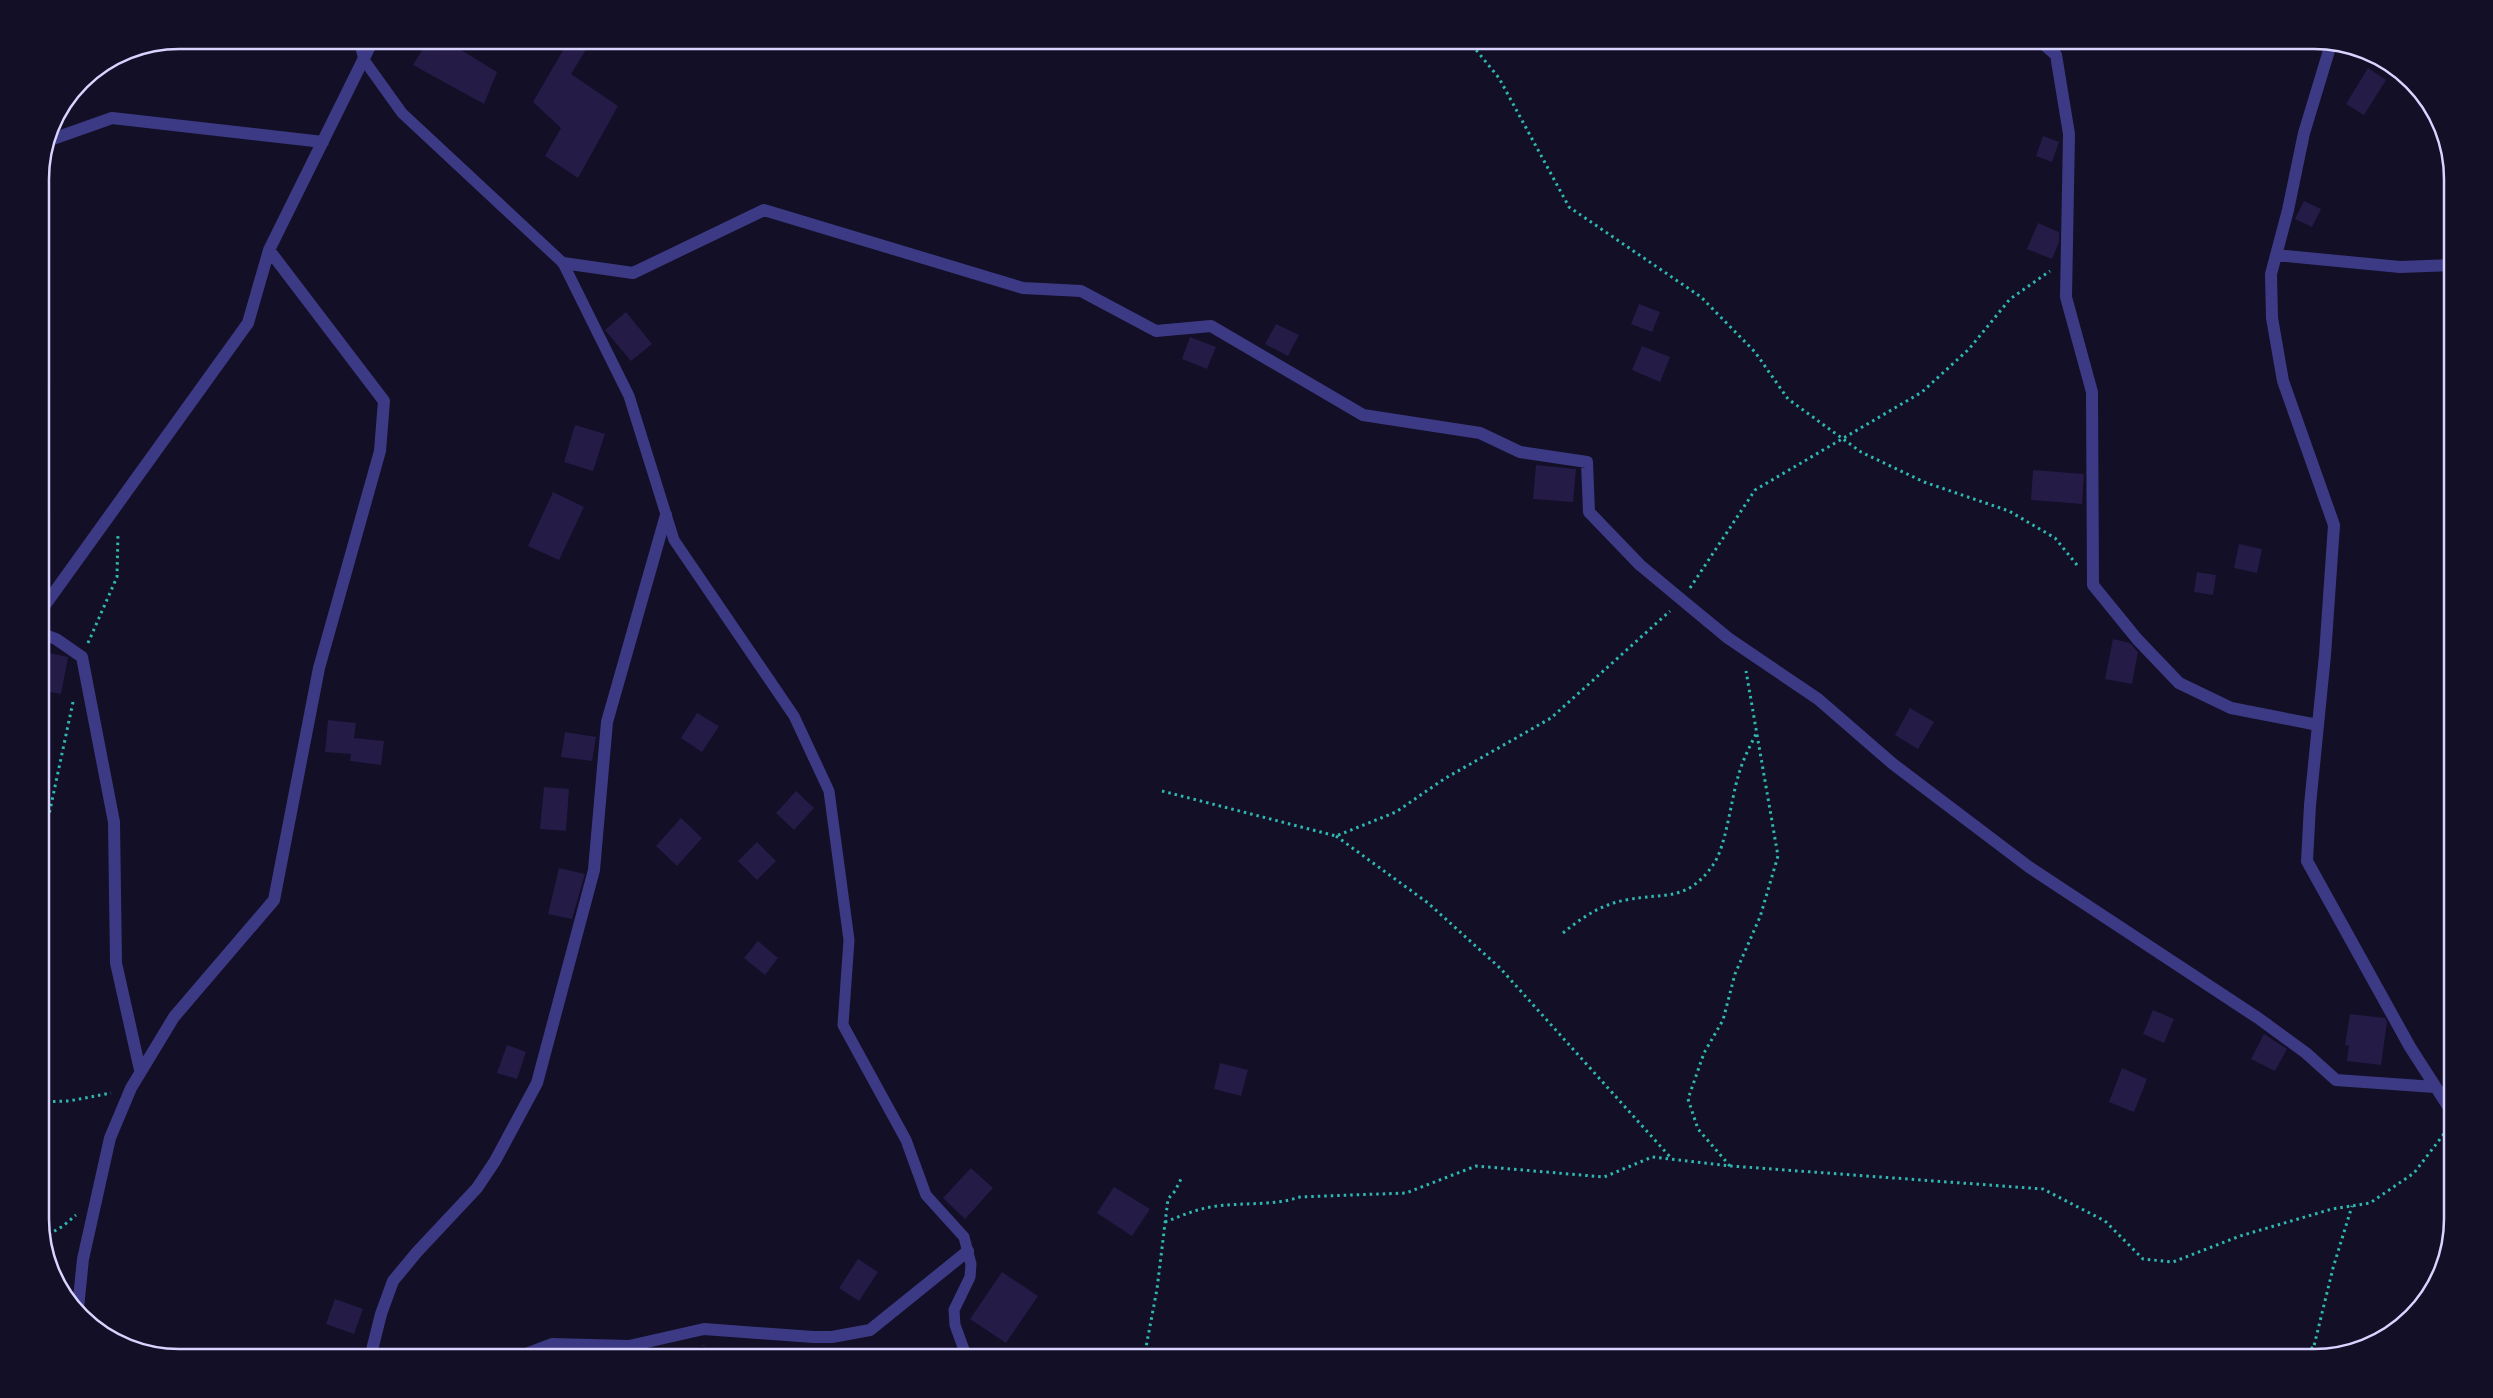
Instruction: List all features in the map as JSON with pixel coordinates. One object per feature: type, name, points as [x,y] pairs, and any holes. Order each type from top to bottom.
[{"type":"street","points":[[49,599],[248,323],[269,250],[369,49]]},
{"type":"street","points":[[2049,49],[2056,56],[2069,134],[2066,297],[2092,392],[2093,584],[2138,639],[2179,682],[2231,708],[2318,726]]},
{"type":"street","points":[[2328,50],[2304,133],[2271,274],[2272,318],[2283,381],[2334,525],[2307,861],[2410,1047],[2444,1100]]},
{"type":"street","points":[[56,138],[112,118],[323,142]]},
{"type":"street","points":[[563,262],[633,273],[764,210],[1023,288],[1081,291],[1156,331],[1211,326],[1362,415],[1480,433],[1520,452],[1587,462],[1589,512],[1640,565],[1741,647],[1818,700],[1893,764],[2029,867],[2258,1018],[2306,1053],[2336,1080],[2436,1087]]},
{"type":"street","points":[[79,1301],[83,1259],[98,1190],[116,1120],[131,1088],[140,1070],[174,1017],[274,900],[319,668],[380,451],[384,401],[269,250]]},
{"type":"street","points":[[2276,256],[2400,266],[2444,265]]},
{"type":"street","points":[[372,1349],[381,1314],[394,1281],[417,1252],[477,1188],[495,1161],[537,1083],[594,870],[607,722],[666,515]]},
{"type":"street","points":[[49,636],[82,657],[114,822],[116,963],[140,1070]]},
{"type":"street","points":[[539,1349],[552,1344],[630,1346],[704,1329],[812,1337],[854,1334],[870,1330],[968,1251]]},
{"type":"lane","points":[[361,49],[364,60],[402,113],[563,262],[629,396],[674,540],[794,716],[830,791],[849,940],[842,1025],[906,1140],[926,1196],[964,1237],[971,1264],[970,1277],[954,1310],[955,1325],[963,1349]]},
{"type":"path","points":[[1475,49],[1499,78],[1569,207],[1702,297],[1755,352],[1788,399],[1861,452],[1924,482],[2009,512],[2055,538],[2093,584]]},
{"type":"path","points":[[1336,836],[1396,812],[1444,779],[1551,718],[1682,600],[1755,490],[1922,392],[1970,349],[2010,299],[2068,260]]},
{"type":"path","points":[[1731,1166],[1698,1129],[1688,1100],[1704,1054],[1723,1020],[1735,974],[1760,917],[1778,856],[1758,731],[1741,647]]},
{"type":"path","points":[[1563,933],[1584,915],[1625,900],[1661,898],[1691,888],[1714,864],[1725,830],[1738,776],[1758,731]]},
{"type":"path","points":[[1162,791],[1336,836],[1428,903],[1500,968],[1671,1159]]},
{"type":"path","points":[[49,1102],[69,1102],[131,1088]]},
{"type":"path","points":[[1165,1222],[1199,1209],[1215,1207],[1284,1202],[1300,1197],[1406,1193],[1476,1166],[1604,1177],[1652,1157],[1731,1166],[2043,1189],[2105,1221],[2143,1259],[2173,1262],[2240,1236],[2332,1209],[2370,1203],[2414,1173],[2444,1133]]},
{"type":"path","points":[[1146,1349],[1157,1289],[1168,1199],[1175,1191],[1182,1177]]},
{"type":"path","points":[[50,1234],[64,1226],[98,1190]]},
{"type":"path","points":[[2314,1349],[2333,1268],[2352,1206]]},
{"type":"path","points":[[2311,1349],[2314,1346]]},
{"type":"building","points":[[423,49],[460,49],[497,72],[484,104],[413,65]]},
{"type":"building","points":[[564,49],[586,49],[571,74],[618,106],[578,178],[545,156],[561,128],[533,102]]},
{"type":"building","points":[[2368,68],[2386,80],[2364,115],[2346,104]]},
{"type":"building","points":[[2043,136],[2059,142],[2052,162],[2036,156]]},
{"type":"building","points":[[2304,201],[2321,209],[2312,227],[2295,219]]},
{"type":"building","points":[[2038,223],[2059,232],[2059,242],[2052,259],[2027,249]]},
{"type":"building","points":[[1639,304],[1660,312],[1652,332],[1631,324]]},
{"type":"building","points":[[626,312],[652,344],[631,361],[605,330]]},
{"type":"building","points":[[1276,324],[1299,335],[1288,356],[1265,344]]},
{"type":"building","points":[[1190,337],[1216,347],[1207,369],[1182,359]]},
{"type":"building","points":[[1642,346],[1670,357],[1660,382],[1632,370]]},
{"type":"building","points":[[575,425],[605,434],[593,471],[564,462]]},
{"type":"building","points":[[1536,465],[1576,469],[1573,502],[1533,499]]},
{"type":"building","points":[[2033,470],[2084,474],[2082,504],[2031,500]]},
{"type":"building","points":[[553,492],[584,507],[559,560],[528,546]]},
{"type":"building","points":[[2239,544],[2262,549],[2257,573],[2234,568]]},
{"type":"building","points":[[2197,572],[2216,575],[2213,595],[2194,592]]},
{"type":"building","points":[[2113,639],[2130,643],[2138,652],[2132,684],[2105,679]]},
{"type":"building","points":[[49,653],[68,657],[61,694],[49,692]]},
{"type":"building","points":[[1910,708],[1934,722],[1918,749],[1895,735]]},
{"type":"building","points":[[697,713],[719,726],[702,752],[681,738]]},
{"type":"building","points":[[328,720],[356,723],[354,738],[384,741],[381,765],[350,761],[351,754],[325,752]]},
{"type":"building","points":[[565,732],[596,737],[592,761],[561,757]]},
{"type":"building","points":[[544,787],[569,789],[566,831],[540,829]]},
{"type":"building","points":[[796,791],[814,808],[794,830],[776,813]]},
{"type":"building","points":[[681,818],[702,838],[677,866],[656,846]]},
{"type":"building","points":[[757,842],[776,861],[757,880],[738,861]]},
{"type":"building","points":[[559,868],[585,874],[572,919],[548,914]]},
{"type":"building","points":[[758,941],[778,958],[765,975],[744,958]]},
{"type":"building","points":[[2153,1010],[2174,1019],[2164,1043],[2143,1034]]},
{"type":"building","points":[[2350,1014],[2385,1018],[2387,1022],[2381,1065],[2347,1061],[2349,1046],[2345,1045]]},
{"type":"building","points":[[2264,1034],[2287,1049],[2275,1071],[2251,1059]]},
{"type":"building","points":[[507,1045],[526,1052],[517,1079],[497,1073]]},
{"type":"building","points":[[1220,1063],[1248,1070],[1241,1096],[1214,1089]]},
{"type":"building","points":[[2122,1068],[2147,1079],[2134,1112],[2109,1102]]},
{"type":"building","points":[[971,1168],[993,1188],[965,1219],[943,1198]]},
{"type":"building","points":[[1114,1187],[1150,1209],[1132,1236],[1097,1213]]},
{"type":"building","points":[[858,1259],[878,1272],[859,1301],[839,1288]]},
{"type":"building","points":[[1002,1272],[1038,1296],[1006,1343],[970,1319]]},
{"type":"building","points":[[335,1299],[363,1309],[354,1334],[326,1324]]}]
